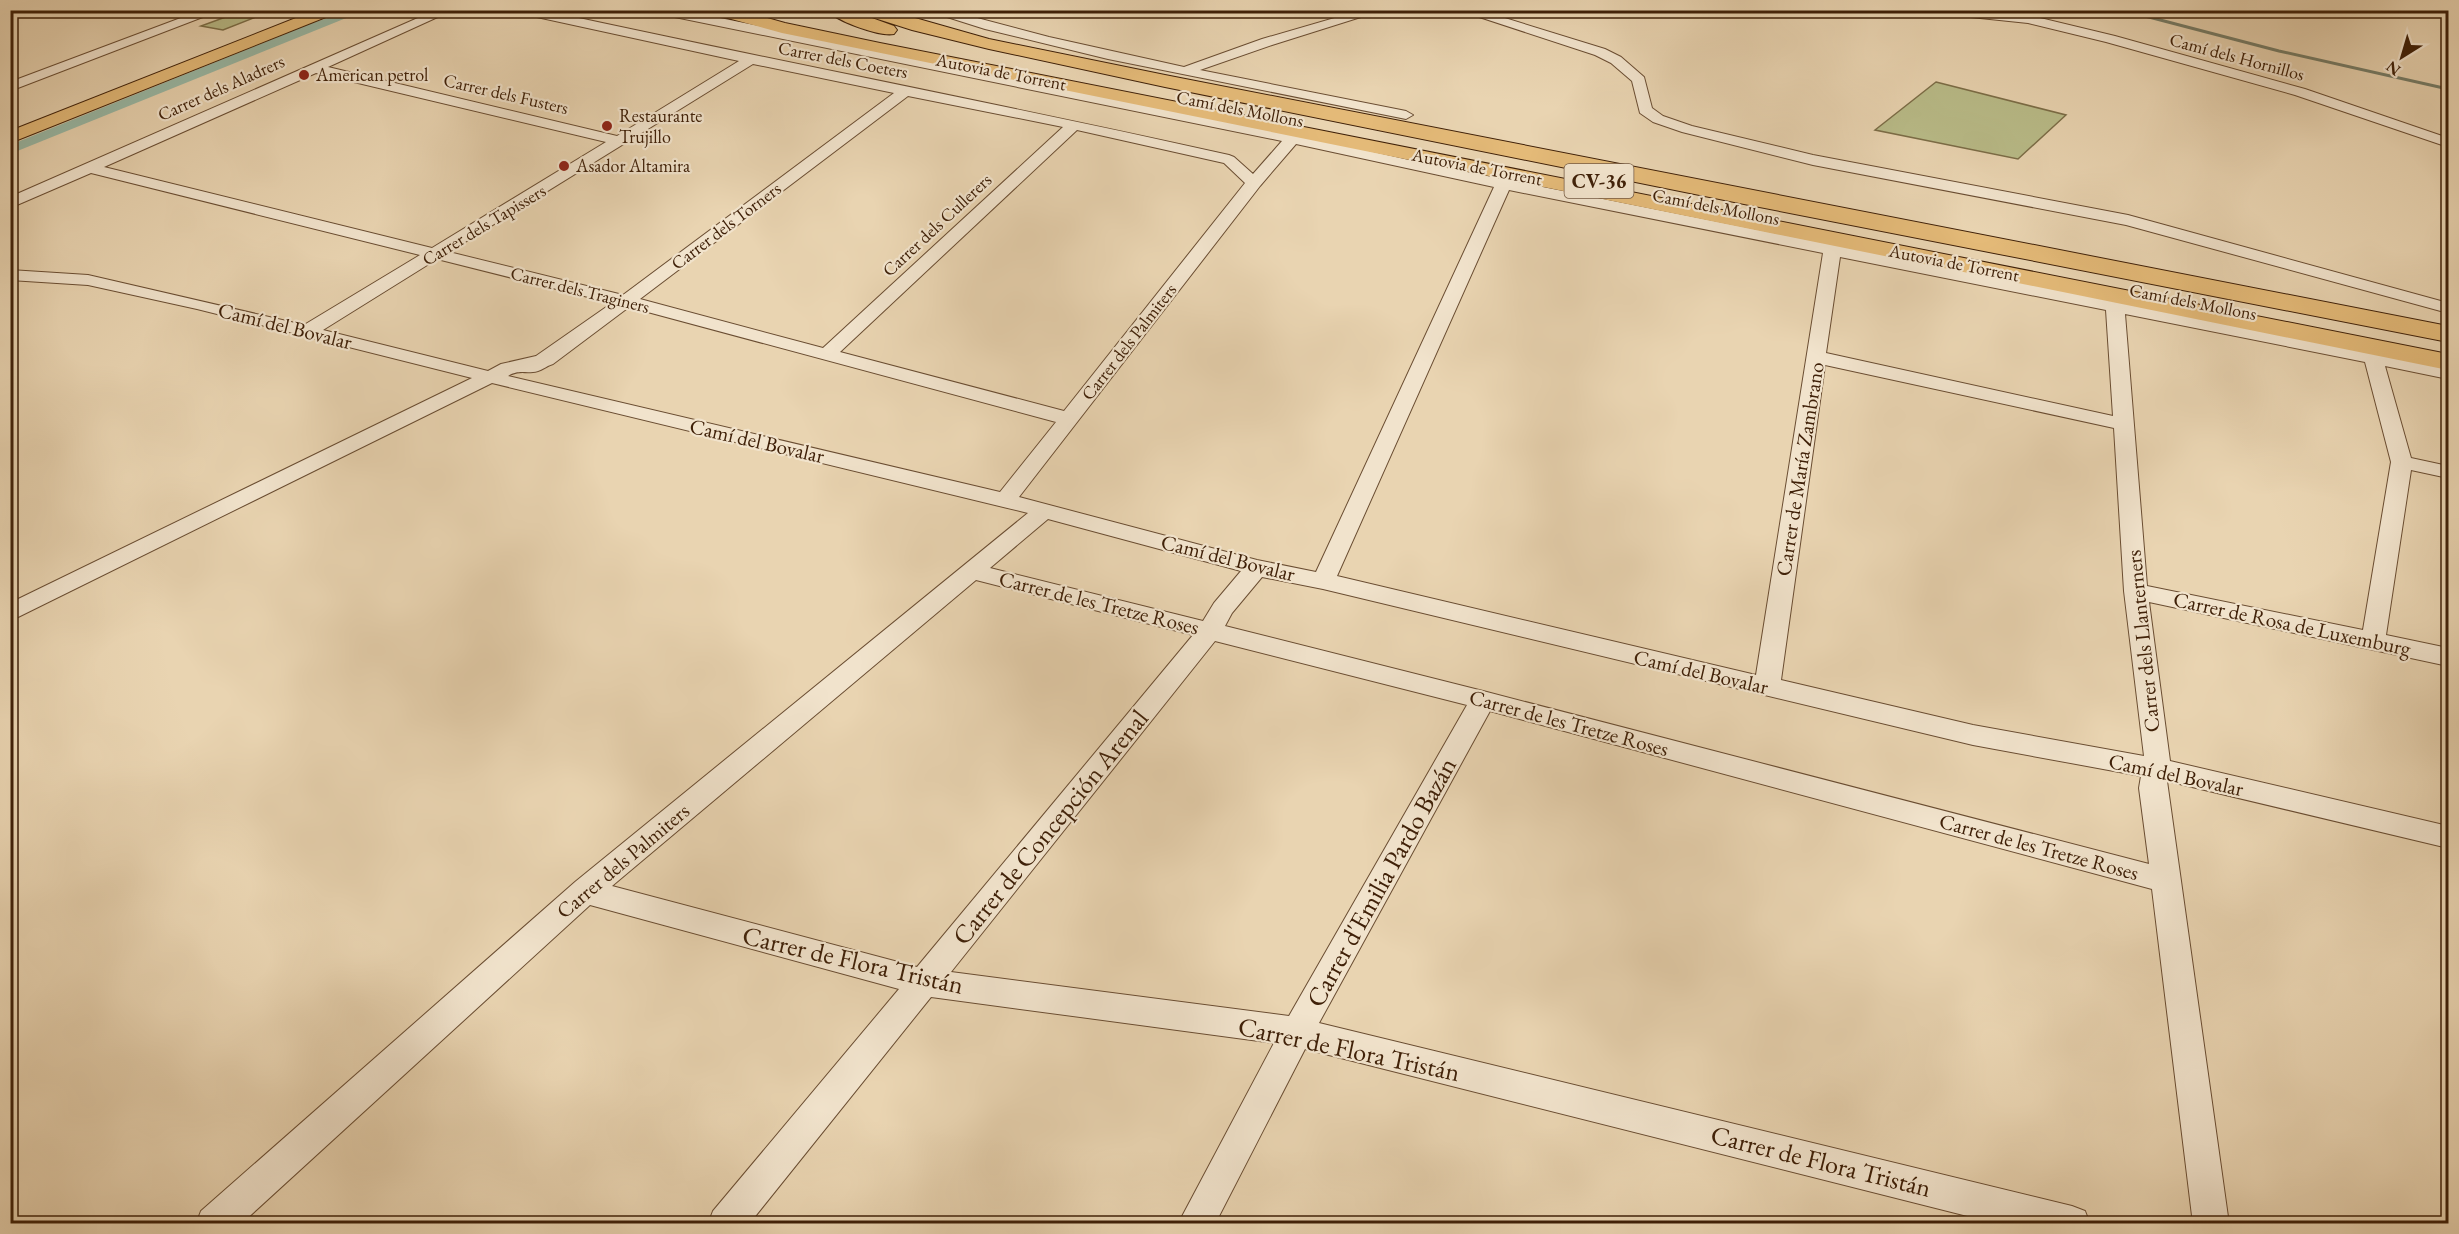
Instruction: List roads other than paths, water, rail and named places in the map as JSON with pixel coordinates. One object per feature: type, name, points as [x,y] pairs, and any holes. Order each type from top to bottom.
[{"type":"highway","points":[[701,10],[778,30],[851,45],[880,48]]},
{"type":"highway","name":"Autovia de Torrent","points":[[719,10],[782,28],[880,48],[2448,362]]},
{"type":"highway","name":"Autovia de Torrent","points":[[751,10],[796,22],[2448,349]]},
{"type":"highway","points":[[835,10],[861,22],[937,44],[1152,93]]},
{"type":"highway","points":[[867,10],[989,44],[1177,83],[1733,195],[2448,334]]},
{"type":"main road","points":[[10,128],[305,10]]},
{"type":"main road","points":[[10,138],[332,10]]},
{"type":"street","points":[[10,87],[215,10]]},
{"type":"street","name":"Carrer dels Aladrers","points":[[10,203],[447,10]]},
{"type":"street","name":"Carrer dels Coeters","points":[[523,10],[751,60],[1074,125],[1229,160],[1254,183]]},
{"type":"street","name":"Camí dels Mollons","points":[[660,10],[935,68],[1292,139],[1503,185],[2448,373]]},
{"type":"street","points":[[931,10],[1015,33],[1185,71],[1406,115]]},
{"type":"street","points":[[1185,71],[1268,42],[1377,10]]},
{"type":"street","points":[[1464,10],[1600,52],[1616,60],[1639,80],[1646,110],[1658,119],[1687,129],[1813,160],[2128,220],[2448,309]]},
{"type":"street","name":"Camí dels Hornillos","points":[[1942,10],[2028,19],[2098,36],[2300,92],[2448,143]]},
{"type":"street","points":[[10,15],[20,11]]},
{"type":"street","name":"Carrer dels Tapissers","points":[[308,332],[751,60]]},
{"type":"street","name":"Carrer dels Fusters","points":[[314,68],[620,141]]},
{"type":"street","name":"Carrer dels Torners","points":[[10,612],[546,360],[935,68]]},
{"type":"street","name":"Carrer dels Cullerers","points":[[826,355],[1074,125]]},
{"type":"street","name":"Carrer dels Palmiters","points":[[1005,500],[1254,183],[1292,139]]},
{"type":"street","name":"Carrer dels Traginers","points":[[89,168],[626,302],[1069,419]]},
{"type":"street","points":[[1323,580],[1503,185]]},
{"type":"street","name":"Carrer de María Zambrano","points":[[1767,687],[1832,250]]},
{"type":"street","points":[[10,259],[20,263],[22,270],[15,275]]},
{"type":"street","name":"Camí del Bovalar","points":[[15,275],[88,280],[1005,500],[1257,568],[1323,580],[1973,735],[2154,768],[2448,837]]},
{"type":"street","name":"Carrer dels Llanterners","points":[[2115,307],[2136,591],[2157,757],[2153,788],[2211,1224]]},
{"type":"street","points":[[1816,357],[2124,424]]},
{"type":"street","points":[[2373,358],[2403,462],[2373,641]]},
{"type":"street","points":[[546,360],[560,394]]},
{"type":"street","points":[[2403,462],[2448,472]]},
{"type":"street","name":"Carrer dels Palmiters","points":[[214,1224],[585,891],[1044,511]]},
{"type":"street","name":"Carrer de Concepción Arenal","points":[[726,1224],[1210,631],[1222,609],[1257,568]]},
{"type":"street","name":"Carrer de les Tretze Roses","points":[[971,571],[1483,700],[2167,881]]},
{"type":"street","name":"Carrer de Rosa de Luxemburg","points":[[2136,591],[2448,657]]},
{"type":"street","name":"Carrer d'Emilia Pardo Bazán","points":[[1196,1224],[1296,1032],[1483,700]]},
{"type":"street","name":"Carrer de Flora Tristán","points":[[585,891],[924,982],[1296,1032],[2072,1224]]},
{"type":"waterway","points":[[10,150],[314,26],[361,10]]},
{"type":"waterway","points":[[2122,10],[2279,51],[2448,89]]},
{"type":"place","name":"American petrol","points":[[304,75]]},
{"type":"place","name":"Restaurante Trujillo","points":[[607,126]]},
{"type":"place","name":"Asador Altamira","points":[[564,166]]}]
